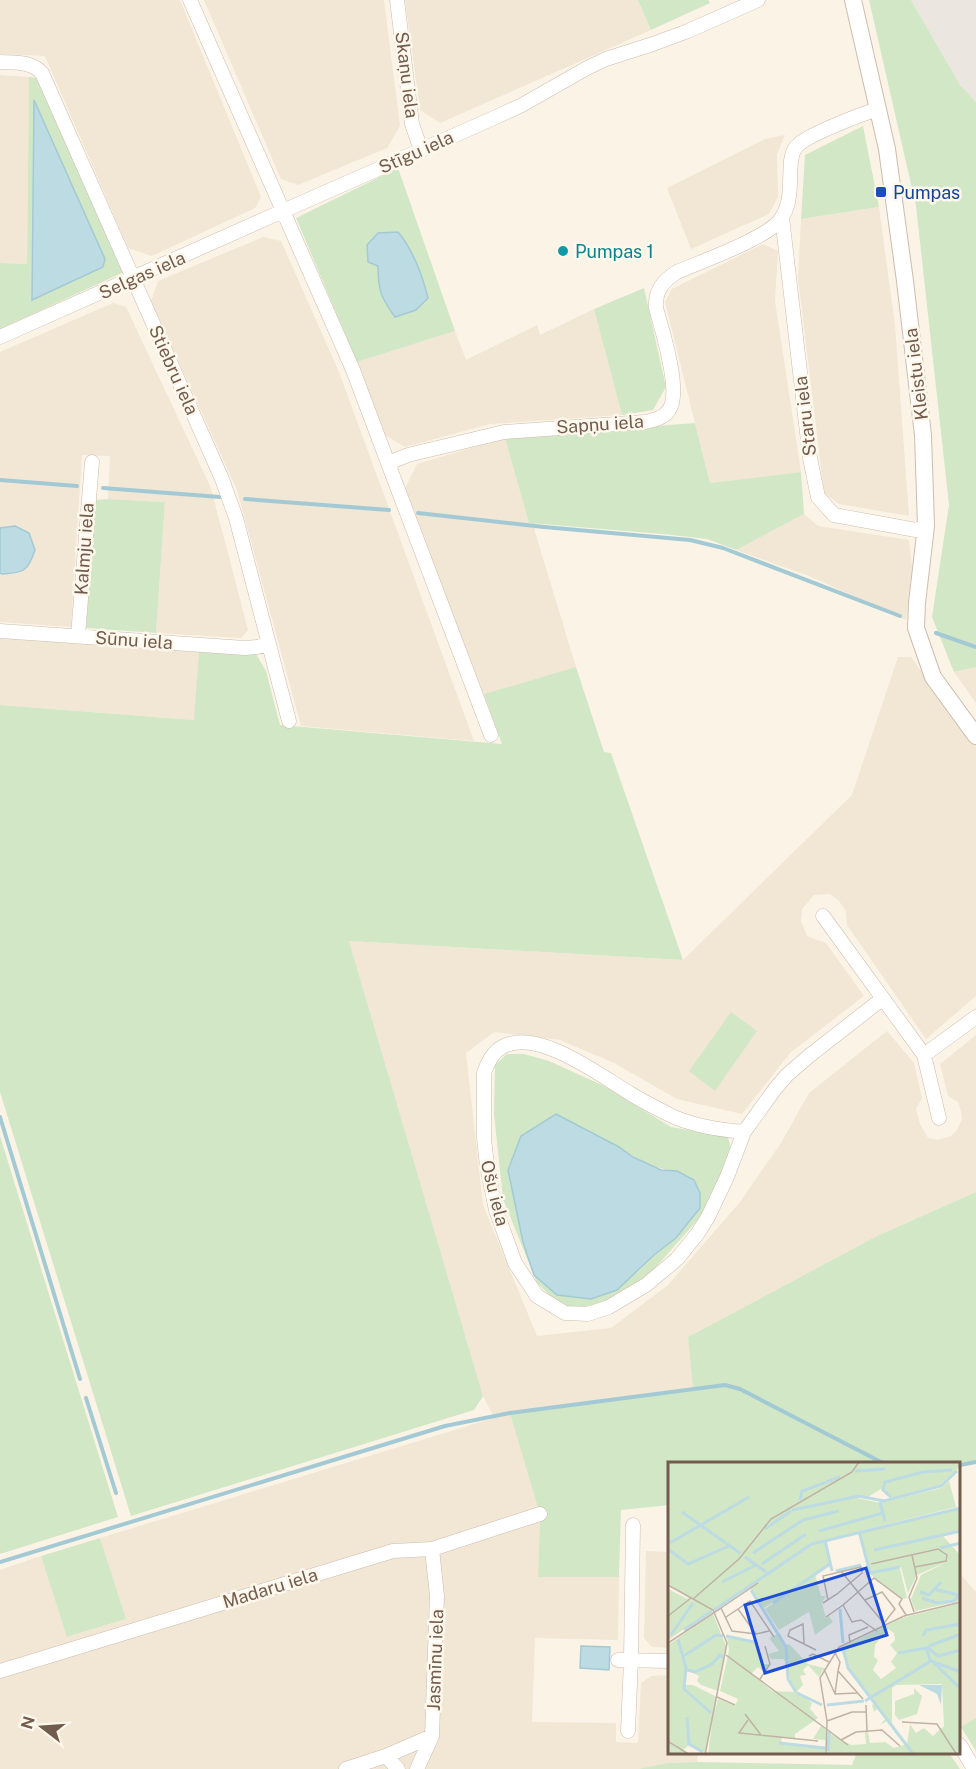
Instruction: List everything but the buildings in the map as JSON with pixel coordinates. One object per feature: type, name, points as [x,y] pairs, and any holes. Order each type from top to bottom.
[{"type":"street","points":[[190,0],[353,370],[490,735]]},
{"type":"street","name":"Skaņu iela","points":[[397,0],[412,124],[421,150]]},
{"type":"street","name":"Stīgu iela","points":[[283,211],[513,109],[606,59],[662,41],[758,0]]},
{"type":"street","name":"Kleistu iela","points":[[853,0],[887,149],[922,423],[926,526],[916,628],[933,677],[976,736]]},
{"type":"street","name":"Stiebru iela","points":[[0,62],[32,65],[42,73],[230,497],[288,721]]},
{"type":"street","points":[[782,217],[788,205],[791,160],[796,147],[807,139],[878,109]]},
{"type":"street","name":"Selgas iela","points":[[0,337],[283,211]]},
{"type":"street","name":"Sapņu iela","points":[[388,463],[408,455],[498,433],[645,422],[662,417],[673,404],[674,389],[656,308],[656,296],[660,286],[677,272],[767,231],[782,217]]},
{"type":"street","name":"Staru iela","points":[[782,217],[810,458],[818,497],[834,514],[916,530],[926,526]]},
{"type":"street","name":"Kalmju iela","points":[[78,636],[92,462]]},
{"type":"street","name":"Sūnu iela","points":[[0,631],[245,648],[268,644]]},
{"type":"street","points":[[823,916],[924,1055],[939,1118]]},
{"type":"street","name":"Ošu iela","points":[[744,1132],[724,1131],[678,1118],[633,1095],[566,1054],[523,1042],[511,1043],[500,1048],[487,1064],[484,1073],[484,1138],[487,1166],[496,1210],[515,1263],[537,1296],[565,1313],[588,1314],[609,1307],[645,1285],[677,1259],[708,1217],[727,1177],[744,1132],[787,1075],[882,999]]},
{"type":"street","points":[[924,1055],[976,1017]]},
{"type":"street","name":"Madaru iela","points":[[0,1671],[393,1551],[432,1549],[540,1514]]},
{"type":"street","points":[[628,1731],[625,1660],[633,1525]]},
{"type":"street","name":"Jasmīnu iela","points":[[417,1769],[432,1736],[437,1596],[432,1549]]},
{"type":"street","points":[[625,1660],[668,1661]]},
{"type":"street","points":[[346,1769],[386,1756],[432,1736]]},
{"type":"street","points":[[961,1747],[974,1769]]},
{"type":"street","points":[[386,1756],[398,1769]]},
{"type":"shaded area","points":[[0,0],[180,0],[261,197],[255,208],[152,256],[128,248],[45,56],[0,54]]},
{"type":"shaded area","points":[[204,0],[384,0],[400,126],[387,148],[298,185],[281,179]]},
{"type":"shaded area","points":[[405,0],[638,0],[651,30],[440,123],[420,110]]},
{"type":"shaded area","points":[[911,0],[976,0],[976,102],[960,85]]},
{"type":"shaded area","points":[[0,75],[29,77],[27,264],[0,263]]},
{"type":"shaded area","points":[[785,135],[777,154],[778,197],[769,214],[691,249],[667,188],[765,139]]},
{"type":"shaded area","points":[[879,207],[895,325],[909,516],[839,504],[824,493],[798,278],[801,219]]},
{"type":"shaded area","points":[[263,237],[281,241],[339,372],[474,741],[301,726],[237,490],[151,301],[158,281]]},
{"type":"shaded area","points":[[763,244],[778,251],[775,301],[801,472],[710,483],[665,302],[672,289]]},
{"type":"shaded area","points":[[113,303],[126,307],[211,488],[248,630],[241,638],[156,633],[165,502],[108,499],[110,456],[82,455],[71,627],[0,622],[0,352]]},
{"type":"shaded area","points":[[594,309],[622,415],[490,424],[405,447],[385,435],[357,362],[455,331],[466,360],[537,325],[540,335]]},
{"type":"shaded area","points":[[505,438],[529,522],[535,523],[535,532],[576,667],[484,694],[404,490],[417,464]]},
{"type":"shaded area","points":[[804,514],[818,526],[909,540],[912,566],[906,620],[809,576],[736,550]]},
{"type":"shaded area","points":[[0,636],[199,650],[195,720],[0,705]]},
{"type":"shaded area","points":[[898,657],[911,657],[976,746],[976,996],[926,1039],[847,925],[846,911],[830,894],[814,895],[802,909],[801,921],[807,936],[826,943],[864,996],[790,1053],[742,1114],[677,1099],[614,1063],[560,1040],[494,1032],[466,1053],[483,1205],[537,1336],[611,1328],[668,1285],[740,1202],[781,1143],[809,1093],[887,1031],[914,1063],[922,1098],[916,1109],[920,1124],[928,1138],[938,1140],[951,1136],[962,1119],[961,1111],[958,1102],[948,1096],[940,1064],[976,1035],[976,1192],[877,1236],[688,1337],[693,1389],[540,1514],[538,1577],[619,1577],[618,1640],[535,1638],[532,1722],[616,1723],[616,1742],[638,1743],[641,1683],[651,1676],[668,1675],[668,1754],[698,1754],[697,1762],[667,1763],[638,1769],[0,1769],[0,1570],[41,1556],[68,1637],[126,1619],[100,1538],[507,1414],[492,1414],[483,1396],[349,941],[683,960],[852,795]]},
{"type":"shaded area","points":[[976,667],[976,703],[954,672]]},
{"type":"shaded area","points":[[646,1551],[668,1552],[668,1648],[652,1647],[644,1638]]},
{"type":"shaded area","points":[[961,1576],[976,1592],[976,1718],[961,1727]]},
{"type":"green space","points":[[638,0],[708,0],[710,3],[651,30]]},
{"type":"green space","points":[[869,0],[911,0],[960,85],[976,102],[976,667],[954,672],[932,617],[949,505],[916,206]]},
{"type":"green space","points":[[29,77],[37,78],[124,272],[0,329],[0,263],[27,264]],"holes":[[[34,101],[105,259],[103,267]]]},
{"type":"green space","points":[[863,126],[879,207],[801,219],[805,155]]},
{"type":"green space","points":[[398,168],[455,331],[357,362],[296,218]]},
{"type":"green space","points":[[644,288],[666,387],[653,410],[622,415],[594,309]]},
{"type":"green space","points":[[695,423],[710,483],[801,472],[804,514],[736,550],[707,539],[529,523],[505,438]]},
{"type":"green space","points":[[95,500],[165,502],[156,633],[86,628]]},
{"type":"green space","points":[[199,650],[256,654],[266,671],[280,725],[502,744],[484,694],[576,667],[604,752],[611,753],[683,960],[349,941],[483,1396],[474,1410],[131,1516],[0,1092],[0,705],[194,720]]},
{"type":"green space","points":[[731,1012],[757,1031],[715,1091],[689,1071]]},
{"type":"green space","points":[[507,1054],[524,1054],[549,1061],[604,1086],[671,1127],[728,1137],[732,1153],[710,1206],[648,1276],[606,1304],[563,1308],[537,1283],[503,1199],[494,1114],[495,1065]],"holes":[[[556,1114],[646,1163],[677,1171],[700,1208],[676,1238],[654,1255],[637,1273]]]},
{"type":"green space","points":[[0,1136],[118,1517],[0,1554]]},
{"type":"green space","points":[[976,1192],[976,1462],[961,1465],[961,1462],[877,1461],[668,1462],[668,1505],[621,1510],[619,1577],[538,1577],[540,1514],[510,1413],[693,1389],[688,1337],[877,1236]]},
{"type":"green space","points":[[100,1538],[126,1619],[67,1637],[41,1556]]},
{"type":"green space","points":[[976,1718],[976,1751],[961,1727]]},
{"type":"green space","points":[[856,1754],[950,1754],[960,1769],[638,1769],[667,1763],[697,1762],[852,1765]]},
{"type":"water","points":[[34,100],[105,259],[103,267],[32,300]]},
{"type":"water","points":[[398,232],[417,263],[428,298],[416,310],[395,317],[381,293],[378,266],[368,262],[367,245],[378,233]]},
{"type":"water","points":[[15,526],[29,533],[35,550],[24,570],[2,574],[0,573],[0,528]]},
{"type":"water","points":[[556,1114],[619,1147],[633,1157],[661,1170],[677,1171],[694,1180],[700,1193],[700,1208],[676,1238],[617,1290],[591,1299],[557,1295],[534,1275],[523,1242],[508,1170],[521,1136]]},
{"type":"water","points":[[581,1646],[610,1647],[609,1670],[580,1668]]},
{"type":"waterway","points":[[0,480],[77,486]]},
{"type":"waterway","points":[[103,488],[220,497]]},
{"type":"waterway","points":[[245,499],[389,510]]},
{"type":"waterway","points":[[418,513],[690,540],[723,548],[900,616]]},
{"type":"waterway","points":[[936,633],[976,647]]},
{"type":"waterway","points":[[0,1117],[80,1379]]},
{"type":"waterway","points":[[0,1562],[445,1426],[510,1413],[725,1385],[740,1389],[881,1462]]},
{"type":"waterway","points":[[86,1398],[116,1493]]},
{"type":"waterway","points":[[961,1465],[976,1462]]},
{"type":"place","name":"Pumpas","points":[[881,192]]},
{"type":"place","name":"Pumpas 1","points":[[563,251]]}]
